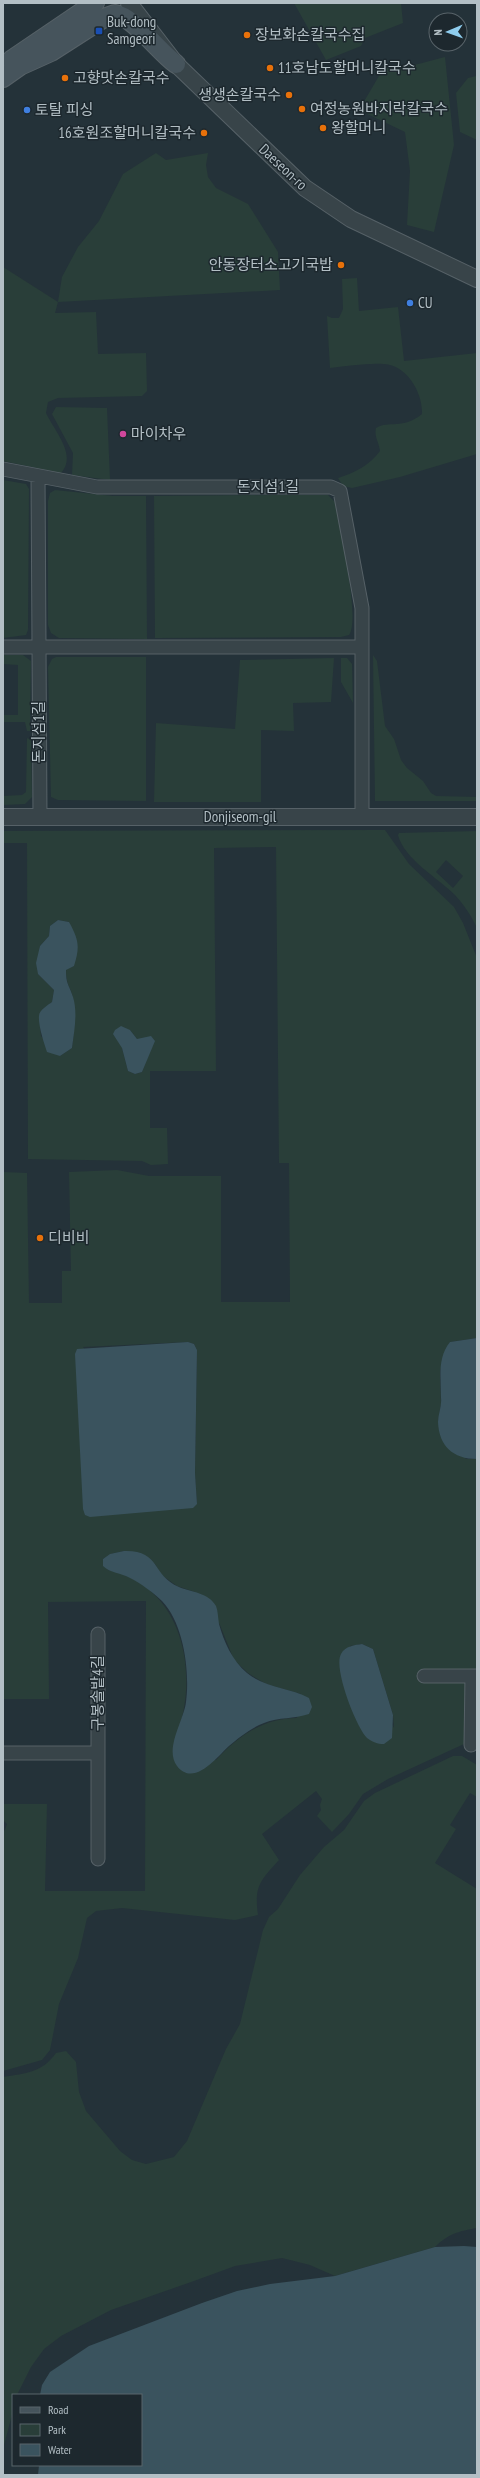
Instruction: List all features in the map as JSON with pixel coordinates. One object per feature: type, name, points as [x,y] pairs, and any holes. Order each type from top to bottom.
[{"type":"main road","points":[[3,78],[12,66],[95,3]]},
{"type":"main road","points":[[12,66],[113,3]]},
{"type":"main road","points":[[12,66],[51,52],[104,18],[115,14],[129,20],[155,47],[176,64]]},
{"type":"street","name":"Daeseon-ro","points":[[129,3],[176,64],[285,171],[329,206],[364,226],[477,279]]},
{"type":"street","name":"돈지섬1길","points":[[3,469],[97,487],[336,488],[341,494],[359,590],[362,647],[362,817]]},
{"type":"street","name":"돈지섬1길","points":[[38,476],[40,817]]},
{"type":"street","points":[[3,647],[362,647]]},
{"type":"street","name":"Donjiseom-gil","points":[[3,817],[477,817]]},
{"type":"street","name":"구봉솔밭4길","points":[[98,1634],[98,1859]]},
{"type":"street","points":[[424,1676],[474,1676],[471,1746]]},
{"type":"street","name":"구봉솔밭4길","points":[[3,1753],[98,1753]]},
{"type":"green space","points":[[294,3],[401,3],[403,23],[365,38],[361,46],[326,60]]},
{"type":"green space","points":[[445,57],[454,145],[434,232],[407,225],[410,171],[405,132],[359,110],[386,64],[393,66],[408,66]]},
{"type":"green space","points":[[476,76],[477,140],[460,132],[456,93],[468,78]]},
{"type":"green space","points":[[156,153],[166,160],[208,153],[206,165],[208,177],[216,188],[248,204],[278,252],[280,290],[58,302],[62,277],[78,247],[99,221],[123,174]]},
{"type":"green space","points":[[3,267],[58,302],[55,313],[96,312],[98,354],[146,353],[147,391],[142,396],[58,398],[48,402],[46,413],[66,450],[66,466],[61,473],[3,461]]},
{"type":"green space","points":[[357,278],[359,311],[398,307],[404,361],[477,353],[477,454],[400,477],[352,488],[343,486],[338,478],[361,468],[380,451],[376,428],[409,422],[422,414],[420,397],[412,382],[400,369],[384,364],[330,368],[327,316],[339,318],[343,309],[342,279]]},
{"type":"green space","points":[[56,407],[107,408],[110,480],[72,475],[73,453],[52,414]]},
{"type":"green space","points":[[3,480],[26,484],[29,489],[28,630],[26,635],[3,638]]},
{"type":"green space","points":[[55,490],[113,496],[146,496],[147,639],[59,638],[51,633],[48,625],[48,501],[50,493]]},
{"type":"green space","points":[[328,495],[335,502],[351,592],[352,626],[349,635],[341,637],[155,638],[154,496]]},
{"type":"green space","points":[[3,655],[23,655],[31,661],[30,731],[27,731],[25,722],[3,722],[3,715],[18,715],[18,665],[3,664]]},
{"type":"green space","points":[[373,655],[377,661],[385,726],[394,739],[401,760],[407,768],[423,781],[431,793],[436,796],[477,797],[477,801],[375,801]]},
{"type":"green space","points":[[56,657],[146,657],[146,801],[58,800],[51,797],[48,667],[52,659]]},
{"type":"green space","points":[[334,658],[331,702],[293,703],[294,731],[261,730],[261,802],[154,802],[156,723],[235,729],[240,660]]},
{"type":"green space","points":[[341,658],[347,658],[352,664],[353,703],[341,682]]},
{"type":"green space","points":[[27,738],[31,740],[32,797],[25,804],[3,805],[3,796],[22,795],[26,792]]},
{"type":"green space","points":[[385,830],[409,864],[454,907],[463,923],[477,958],[477,1338],[450,1342],[440,1371],[441,1404],[438,1421],[466,1459],[477,1459],[477,1738],[388,1779],[363,1794],[349,1814],[332,1832],[317,1816],[321,1810],[320,1805],[322,1799],[316,1791],[262,1834],[279,1860],[267,1873],[260,1884],[257,1897],[258,1915],[235,1920],[122,1908],[96,1911],[87,1918],[78,1958],[59,2004],[50,2050],[42,2060],[3,2071],[3,1831],[5,1830],[7,1824],[3,1820],[3,1804],[47,1804],[45,1891],[145,1891],[146,1601],[48,1602],[49,1699],[3,1699],[3,1172],[27,1173],[29,1303],[62,1303],[62,1271],[71,1271],[69,1172],[117,1170],[149,1176],[221,1176],[221,1302],[290,1302],[289,1163],[279,1163],[276,847],[214,848],[216,1071],[150,1071],[150,1128],[167,1128],[168,1164],[151,1165],[142,1161],[28,1159],[27,843],[3,843],[3,831]],"holes":[[[58,920],[69,922],[74,966],[66,969],[74,1005],[72,1048],[60,1056],[41,1036],[39,1016],[44,1008],[52,1002],[54,990],[38,974],[40,946],[49,936],[50,926]],[[130,1030],[137,1039],[154,1041],[142,1072],[135,1074],[128,1071],[122,1048]],[[188,1342],[194,1344],[197,1350],[195,1473],[197,1504],[83,1347]],[[124,1551],[155,1564],[160,1574],[177,1586],[195,1592],[220,1625],[234,1660],[248,1673],[266,1684],[301,1694],[297,1718],[274,1721],[252,1730],[233,1743],[216,1760],[174,1742],[182,1717],[186,1691],[186,1664],[180,1639],[170,1615],[155,1595],[134,1580],[108,1570],[103,1559],[111,1554]],[[362,1644],[373,1649],[393,1715],[394,1728],[350,1646]]]},
{"type":"green space","points":[[477,831],[477,928],[467,910],[455,895],[422,868],[407,852],[401,844],[398,835],[399,833]],"holes":[[[446,860],[463,876],[453,888],[436,872]]]},
{"type":"green space","points":[[453,1756],[462,1756],[477,1765],[477,1797],[470,1793],[450,1825],[456,1829],[435,1863],[477,1889],[477,2228],[454,2234],[435,2247],[335,2276],[310,2265],[282,2258],[235,2266],[111,2310],[61,2336],[44,2349],[31,2367],[18,2394],[12,2394],[12,2415],[3,2449],[3,2077],[33,2071],[45,2065],[56,2053],[66,2051],[76,2062],[79,2092],[86,2111],[120,2151],[132,2160],[146,2164],[174,2157],[187,2141],[226,2049],[240,2024],[263,1930],[269,1917],[278,1909],[300,1875],[324,1847],[344,1830],[364,1801],[375,1793]]},
{"type":"water","points":[[58,920],[69,922],[78,944],[74,966],[66,970],[67,982],[73,997],[75,1009],[72,1048],[60,1056],[47,1052],[39,1024],[39,1014],[52,1002],[54,990],[38,974],[36,963],[40,946],[49,936],[50,926]]},
{"type":"water","points":[[121,1026],[130,1030],[137,1039],[151,1036],[155,1041],[142,1072],[135,1074],[128,1071],[122,1048],[113,1034],[115,1030]]},
{"type":"water","points":[[477,1338],[477,1459],[461,1457],[449,1450],[441,1438],[438,1422],[441,1401],[441,1361],[446,1348],[450,1342]]},
{"type":"water","points":[[188,1342],[194,1344],[197,1350],[195,1473],[197,1504],[193,1508],[90,1517],[85,1515],[83,1509],[75,1354],[77,1349]]},
{"type":"water","points":[[124,1551],[136,1552],[144,1555],[155,1564],[170,1582],[179,1587],[209,1598],[217,1608],[219,1624],[226,1644],[233,1657],[242,1668],[261,1682],[301,1694],[309,1698],[312,1707],[309,1714],[270,1721],[255,1727],[229,1746],[212,1763],[198,1772],[191,1774],[184,1772],[177,1766],[174,1759],[174,1743],[185,1709],[187,1690],[184,1649],[176,1622],[162,1601],[134,1580],[103,1566],[103,1559],[110,1554]]},
{"type":"water","points":[[362,1644],[373,1649],[393,1715],[392,1738],[384,1744],[371,1741],[362,1732],[347,1697],[340,1671],[339,1661],[343,1651],[353,1645]]},
{"type":"water","points":[[435,2247],[477,2247],[477,2475],[38,2475],[39,2466],[142,2466],[142,2394],[40,2394],[42,2385],[50,2372],[89,2346],[237,2291],[270,2284],[335,2276]]},
{"type":"place","name":"Buk-dong Samgeori","points":[[99,31]]},
{"type":"place","name":"장보화손칼국수집","points":[[247,35]]},
{"type":"place","name":"11호남도할머니칼국수","points":[[270,68]]},
{"type":"place","name":"고향맛손칼국수","points":[[65,78]]},
{"type":"place","name":"생생손칼국수","points":[[289,95]]},
{"type":"place","name":"여정농원바지락칼국수","points":[[302,109]]},
{"type":"place","name":"토탈 피싱","points":[[27,110]]},
{"type":"place","name":"왕할머니","points":[[323,128]]},
{"type":"place","name":"16호원조할머니칼국수","points":[[204,133]]},
{"type":"place","name":"안동장터소고기국밥","points":[[341,265]]},
{"type":"place","name":"CU","points":[[410,303]]},
{"type":"place","name":"마이차우","points":[[123,434]]},
{"type":"place","name":"디비비","points":[[40,1238]]}]
